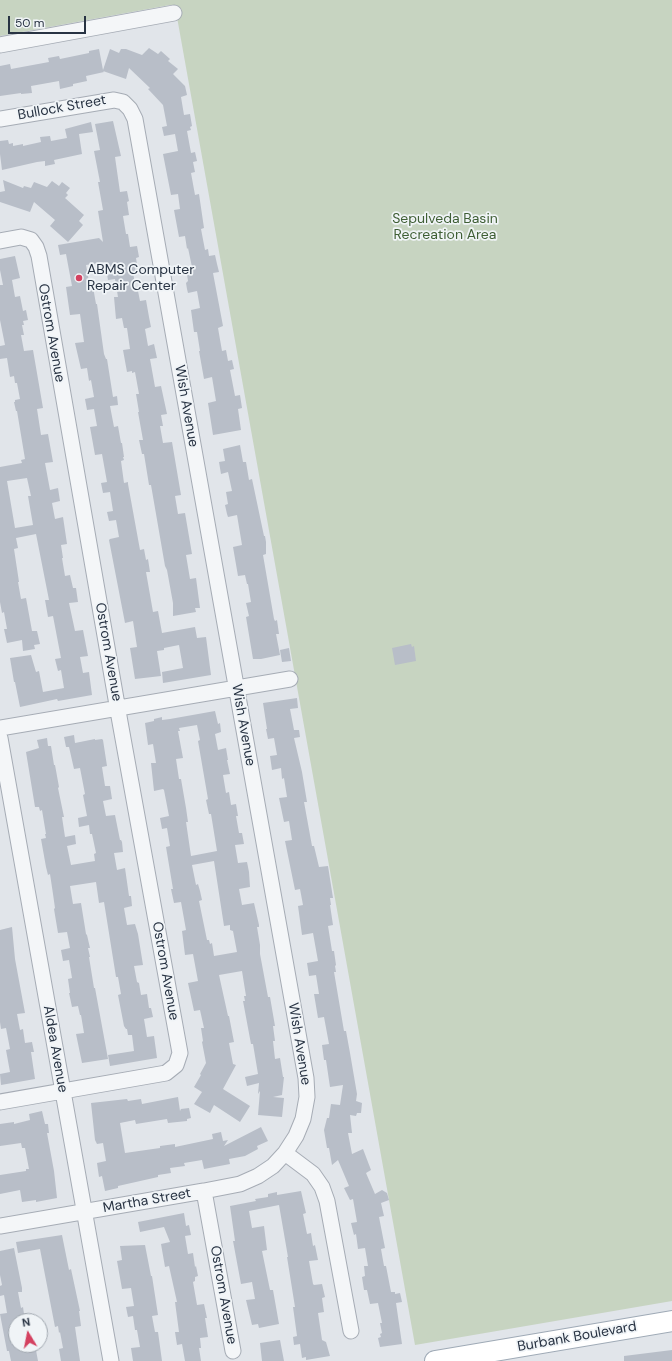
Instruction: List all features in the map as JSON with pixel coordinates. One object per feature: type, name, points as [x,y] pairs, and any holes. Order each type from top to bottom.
[{"type":"main road","name":"Burbank Boulevard","points":[[435,1361],[672,1320]]},
{"type":"street","points":[[0,45],[174,13]]},
{"type":"street","name":"Bullock Street","points":[[0,119],[106,100],[123,102]]},
{"type":"street","name":"Wish Avenue","points":[[123,102],[130,109],[135,120],[306,1078],[306,1097],[303,1119],[296,1136],[285,1153]]},
{"type":"street","name":"Ostrom Avenue","points":[[0,241],[21,237],[31,240],[36,247],[39,256],[180,1053],[176,1066],[166,1073],[63,1091]]},
{"type":"street","points":[[0,728],[290,679]]},
{"type":"street","name":"Aldea Avenue","points":[[0,738],[111,1361]]},
{"type":"street","points":[[0,1102],[63,1091]]},
{"type":"street","points":[[285,1153],[313,1174],[322,1187],[327,1201],[351,1331]]},
{"type":"street","name":"Martha Street","points":[[0,1226],[240,1184],[258,1176],[273,1166],[285,1153]]},
{"type":"street","name":"Ostrom Avenue","points":[[204,1191],[233,1351]]},
{"type":"green space","name":"Sepulveda Basin Recreation Area","points":[[0,0],[672,0],[672,1301],[415,1345],[175,6],[170,5],[0,36]]},
{"type":"building","points":[[149,48],[158,54],[161,51],[170,59],[168,61],[178,69],[173,74],[185,86],[187,95],[181,97],[184,115],[190,114],[192,126],[190,127],[191,130],[187,131],[191,153],[195,152],[197,161],[193,162],[195,172],[191,173],[195,195],[199,194],[204,228],[201,229],[205,250],[208,249],[209,256],[215,255],[219,272],[213,273],[223,326],[218,328],[222,351],[226,350],[228,361],[232,360],[234,369],[230,370],[235,396],[240,395],[242,408],[238,409],[241,430],[213,435],[208,403],[216,401],[212,377],[204,379],[197,332],[194,332],[191,310],[200,308],[197,291],[188,293],[187,289],[186,283],[188,281],[186,268],[192,267],[185,236],[179,237],[174,210],[180,209],[178,194],[171,195],[163,154],[178,151],[175,134],[164,136],[162,127],[167,126],[163,105],[148,89],[150,88],[129,68],[126,79],[103,71],[104,72],[86,76],[87,81],[73,84],[73,86],[60,89],[59,81],[31,86],[32,93],[0,96],[0,66],[10,64],[11,69],[49,62],[48,58],[59,56],[60,59],[89,53],[89,51],[99,49],[103,70],[110,49],[119,53],[121,49],[126,49],[142,55]]},
{"type":"building","points":[[113,121],[121,156],[115,157],[120,192],[127,191],[129,201],[127,202],[129,215],[123,216],[126,234],[128,234],[130,247],[137,246],[139,257],[136,258],[138,271],[133,272],[136,291],[138,291],[140,301],[146,300],[151,327],[145,329],[148,346],[154,344],[157,358],[150,359],[155,387],[161,386],[167,414],[161,415],[163,426],[160,426],[163,443],[172,442],[181,495],[175,496],[178,514],[185,513],[192,554],[186,555],[190,579],[196,578],[200,608],[195,608],[196,612],[173,616],[173,603],[151,485],[149,485],[144,454],[142,454],[139,440],[143,440],[138,412],[136,394],[139,394],[135,372],[127,372],[123,350],[130,349],[127,328],[124,328],[122,318],[116,319],[114,297],[118,297],[115,279],[108,280],[105,262],[86,265],[90,287],[93,287],[97,304],[104,354],[107,359],[113,397],[117,396],[118,405],[110,406],[114,427],[118,426],[122,443],[124,460],[121,461],[124,483],[128,482],[140,550],[144,549],[146,560],[148,559],[150,572],[146,572],[153,612],[158,611],[162,633],[195,627],[197,638],[206,637],[211,675],[163,683],[162,672],[183,668],[179,645],[157,651],[161,676],[135,679],[130,648],[137,647],[133,621],[125,623],[109,540],[119,537],[116,520],[109,521],[107,512],[113,511],[110,492],[103,493],[101,483],[107,482],[102,454],[95,455],[90,427],[97,426],[94,409],[87,410],[85,399],[94,397],[91,380],[89,381],[87,368],[81,369],[75,343],[84,342],[80,314],[70,315],[66,287],[72,286],[66,254],[60,255],[58,245],[99,238],[103,242],[98,211],[103,210],[98,182],[100,182],[94,151],[100,150],[95,124]]},
{"type":"building","points":[[91,122],[93,132],[79,134],[82,154],[54,160],[55,164],[45,166],[45,161],[2,170],[0,141],[8,140],[9,144],[13,143],[13,146],[23,144],[23,146],[41,142],[40,137],[50,136],[51,141],[67,138],[65,129]]},
{"type":"building","points":[[3,180],[23,188],[24,186],[31,188],[34,182],[47,187],[52,181],[59,186],[62,182],[70,188],[66,193],[68,195],[65,198],[84,215],[79,221],[83,225],[68,242],[50,226],[55,220],[34,202],[30,212],[0,202],[0,192],[5,191]]},
{"type":"building","points":[[15,256],[20,278],[12,280],[15,297],[20,296],[23,311],[26,310],[28,320],[23,321],[24,325],[22,325],[24,335],[21,335],[24,351],[33,350],[43,408],[37,409],[41,435],[48,434],[53,462],[45,463],[50,490],[58,488],[60,501],[52,503],[55,519],[63,517],[67,544],[61,545],[65,576],[70,575],[73,588],[76,588],[78,602],[69,603],[75,631],[83,630],[88,656],[80,657],[83,673],[89,672],[92,695],[58,701],[57,699],[20,707],[10,658],[31,655],[36,672],[39,671],[43,692],[64,688],[61,670],[58,671],[55,659],[61,658],[53,616],[48,617],[45,600],[49,600],[36,534],[16,538],[18,548],[14,549],[21,599],[26,598],[32,631],[37,631],[40,644],[34,645],[35,649],[23,651],[22,640],[7,643],[4,629],[7,629],[4,612],[2,613],[0,602],[0,467],[22,463],[21,460],[25,459],[17,411],[14,402],[15,400],[20,399],[17,383],[15,383],[14,376],[10,377],[7,358],[0,359],[0,346],[5,345],[0,320],[0,285],[3,285],[0,270],[0,259]],"holes":[[[27,478],[31,496],[28,496],[33,525],[15,528],[7,481]]]},
{"type":"building","points":[[240,445],[243,462],[246,462],[249,480],[252,479],[265,536],[266,554],[263,555],[274,619],[275,621],[277,620],[279,634],[276,634],[280,655],[261,659],[253,659],[246,617],[249,616],[246,603],[251,602],[248,584],[245,575],[238,576],[233,547],[242,545],[237,515],[228,517],[225,505],[228,504],[226,492],[232,491],[228,472],[221,474],[219,462],[225,461],[223,449]]},
{"type":"building","points":[[411,644],[412,647],[414,646],[416,661],[395,665],[392,648]]},
{"type":"building","points":[[289,648],[291,661],[282,662],[280,650]]},
{"type":"building","points":[[297,698],[298,708],[290,709],[294,730],[299,730],[300,737],[294,738],[307,802],[304,802],[312,846],[314,846],[319,867],[328,866],[333,898],[330,898],[330,905],[333,925],[328,926],[336,965],[336,972],[334,972],[357,1094],[356,1101],[362,1103],[361,1113],[357,1113],[356,1116],[350,1115],[352,1133],[348,1133],[352,1154],[363,1149],[371,1170],[366,1173],[375,1194],[382,1190],[387,1193],[389,1200],[381,1203],[384,1216],[379,1217],[385,1248],[381,1249],[391,1292],[395,1292],[395,1294],[400,1293],[402,1302],[396,1303],[402,1344],[380,1347],[378,1338],[381,1337],[380,1334],[382,1333],[380,1323],[382,1323],[378,1303],[370,1304],[367,1290],[364,1290],[362,1277],[365,1276],[364,1266],[368,1266],[365,1248],[358,1249],[356,1234],[354,1235],[351,1223],[357,1222],[353,1199],[350,1200],[344,1188],[349,1186],[338,1160],[332,1165],[324,1130],[327,1118],[329,1118],[331,1104],[340,1105],[343,1085],[330,1087],[326,1060],[324,1060],[322,1045],[329,1044],[324,1017],[318,1018],[314,994],[319,994],[316,975],[309,976],[307,963],[318,961],[313,933],[302,935],[298,906],[303,905],[300,889],[295,890],[285,841],[292,840],[289,821],[284,822],[279,798],[287,797],[284,778],[282,779],[281,768],[272,770],[270,756],[277,755],[274,738],[268,739],[263,703]]},
{"type":"building","points":[[215,711],[218,724],[220,723],[221,732],[215,734],[218,750],[226,748],[230,774],[223,775],[226,793],[229,792],[231,805],[236,804],[238,816],[236,816],[239,833],[242,833],[244,844],[235,845],[238,863],[247,862],[249,872],[250,887],[239,889],[242,905],[254,903],[259,925],[259,927],[257,927],[260,954],[275,1026],[273,1026],[275,1041],[273,1041],[275,1059],[280,1058],[284,1077],[282,1095],[273,1097],[284,1098],[282,1117],[258,1115],[260,1091],[258,1094],[259,1083],[247,1086],[245,1077],[258,1074],[243,1001],[245,1001],[244,996],[246,996],[242,971],[219,975],[234,1042],[229,1043],[233,1064],[236,1065],[223,1089],[250,1106],[240,1122],[214,1105],[210,1113],[194,1104],[202,1092],[194,1087],[206,1063],[201,1028],[204,1028],[200,1010],[194,1011],[188,983],[198,981],[193,954],[185,955],[182,931],[186,930],[181,902],[174,903],[171,889],[173,889],[166,847],[170,846],[167,828],[162,829],[160,818],[169,816],[164,790],[154,791],[151,763],[156,763],[153,744],[148,745],[145,723],[162,717],[162,720]],"holes":[[[197,725],[200,740],[198,741],[208,799],[206,800],[209,814],[211,814],[217,851],[191,856],[186,822],[188,822],[186,808],[176,759],[183,758],[178,731],[180,731],[179,728]],[[214,861],[224,926],[230,925],[230,930],[233,931],[237,952],[214,956],[212,943],[210,944],[209,940],[207,940],[199,901],[202,900],[198,884],[196,885],[192,865]]]},
{"type":"building","points":[[74,735],[75,743],[95,739],[103,740],[107,766],[102,767],[105,786],[110,786],[112,799],[103,801],[106,816],[115,815],[120,840],[122,842],[123,852],[114,853],[117,870],[125,868],[129,896],[131,896],[132,906],[124,908],[127,925],[135,924],[138,934],[143,965],[134,966],[141,995],[147,994],[149,1008],[151,1008],[153,1017],[144,1019],[147,1037],[154,1036],[157,1058],[110,1066],[108,1055],[134,1051],[132,1035],[128,1035],[127,1029],[124,1026],[118,995],[121,994],[118,977],[116,977],[104,902],[99,903],[96,882],[70,886],[73,904],[81,903],[90,948],[88,948],[94,988],[108,1059],[82,1063],[76,1034],[84,1033],[81,1015],[78,1006],[72,1007],[68,979],[72,978],[69,960],[63,961],[61,950],[70,948],[67,932],[58,933],[50,874],[48,875],[41,839],[46,838],[42,810],[40,811],[39,807],[35,807],[26,752],[39,748],[37,740],[47,738],[48,746],[51,746],[59,787],[64,817],[62,817],[65,837],[75,835],[76,844],[67,846],[71,865],[95,861],[94,854],[96,853],[92,834],[90,834],[89,825],[79,827],[78,818],[87,816],[80,768],[74,769],[69,747],[66,747],[64,737]]},
{"type":"building","points":[[12,927],[15,959],[25,1013],[17,1014],[20,1030],[23,1029],[25,1043],[32,1042],[34,1052],[31,1052],[35,1079],[1,1085],[0,1074],[10,1072],[6,1050],[10,1049],[6,1028],[1,1029],[0,1022],[0,930]]},
{"type":"building","points":[[178,1097],[180,1111],[181,1109],[189,1108],[191,1118],[187,1119],[187,1121],[168,1123],[167,1119],[136,1124],[135,1120],[120,1123],[125,1153],[160,1148],[160,1146],[175,1144],[175,1147],[213,1139],[212,1134],[221,1132],[223,1141],[228,1140],[224,1146],[261,1127],[268,1141],[257,1146],[258,1149],[245,1156],[229,1159],[230,1164],[204,1169],[202,1160],[184,1163],[185,1166],[170,1168],[171,1173],[158,1175],[158,1177],[118,1186],[118,1188],[105,1191],[102,1176],[99,1177],[97,1163],[106,1161],[103,1143],[97,1144],[95,1140],[91,1103],[141,1099],[142,1104]]},
{"type":"building","points":[[42,1111],[45,1124],[48,1124],[49,1133],[47,1133],[57,1198],[36,1202],[36,1200],[22,1202],[20,1190],[0,1194],[0,1175],[26,1171],[26,1169],[29,1169],[25,1148],[22,1148],[21,1143],[0,1146],[0,1124],[14,1122],[14,1124],[30,1120],[29,1114]]},
{"type":"building","points":[[301,1191],[306,1213],[303,1214],[307,1234],[311,1233],[313,1246],[315,1245],[318,1260],[309,1261],[313,1284],[322,1284],[325,1297],[322,1298],[324,1312],[318,1313],[322,1340],[326,1342],[330,1356],[306,1360],[306,1357],[302,1358],[300,1344],[294,1345],[293,1337],[297,1336],[293,1307],[295,1307],[279,1205],[249,1211],[252,1228],[264,1226],[267,1250],[262,1251],[270,1290],[273,1290],[279,1324],[259,1328],[258,1324],[252,1325],[246,1300],[255,1299],[252,1282],[241,1284],[233,1241],[235,1241],[230,1206],[256,1201],[255,1199],[268,1197],[268,1194],[277,1192],[277,1195]]},
{"type":"building","points":[[184,1213],[186,1226],[189,1225],[191,1235],[185,1236],[188,1254],[193,1253],[198,1276],[195,1277],[195,1281],[193,1282],[197,1305],[204,1304],[207,1318],[205,1318],[208,1337],[200,1338],[201,1348],[199,1348],[201,1361],[185,1361],[182,1344],[177,1345],[175,1332],[179,1332],[175,1302],[177,1302],[169,1266],[165,1267],[161,1244],[170,1242],[164,1227],[140,1232],[138,1222]]},
{"type":"building","points":[[62,1235],[69,1270],[71,1269],[80,1311],[81,1326],[75,1327],[80,1361],[61,1361],[59,1349],[63,1348],[60,1332],[59,1333],[58,1326],[55,1327],[40,1249],[18,1253],[16,1242]]},
{"type":"building","points":[[145,1245],[152,1276],[158,1315],[152,1316],[155,1332],[158,1332],[162,1361],[133,1361],[131,1348],[140,1347],[133,1316],[128,1317],[126,1307],[134,1306],[131,1288],[122,1289],[117,1261],[122,1260],[120,1246]]},
{"type":"building","points":[[14,1248],[22,1288],[22,1292],[18,1292],[21,1308],[23,1307],[24,1313],[8,1313],[8,1351],[0,1314],[7,1313],[4,1295],[0,1296],[0,1286],[2,1285],[0,1275],[0,1251]]},
{"type":"building","points":[[280,1340],[284,1361],[262,1361],[260,1343]]},
{"type":"building","points":[[672,1350],[672,1361],[624,1361],[624,1356]]},
{"type":"building","points":[[9,1353],[36,1353],[38,1361],[11,1361]]},
{"type":"place","name":"ABMS Computer Repair Center","points":[[79,278]]}]
